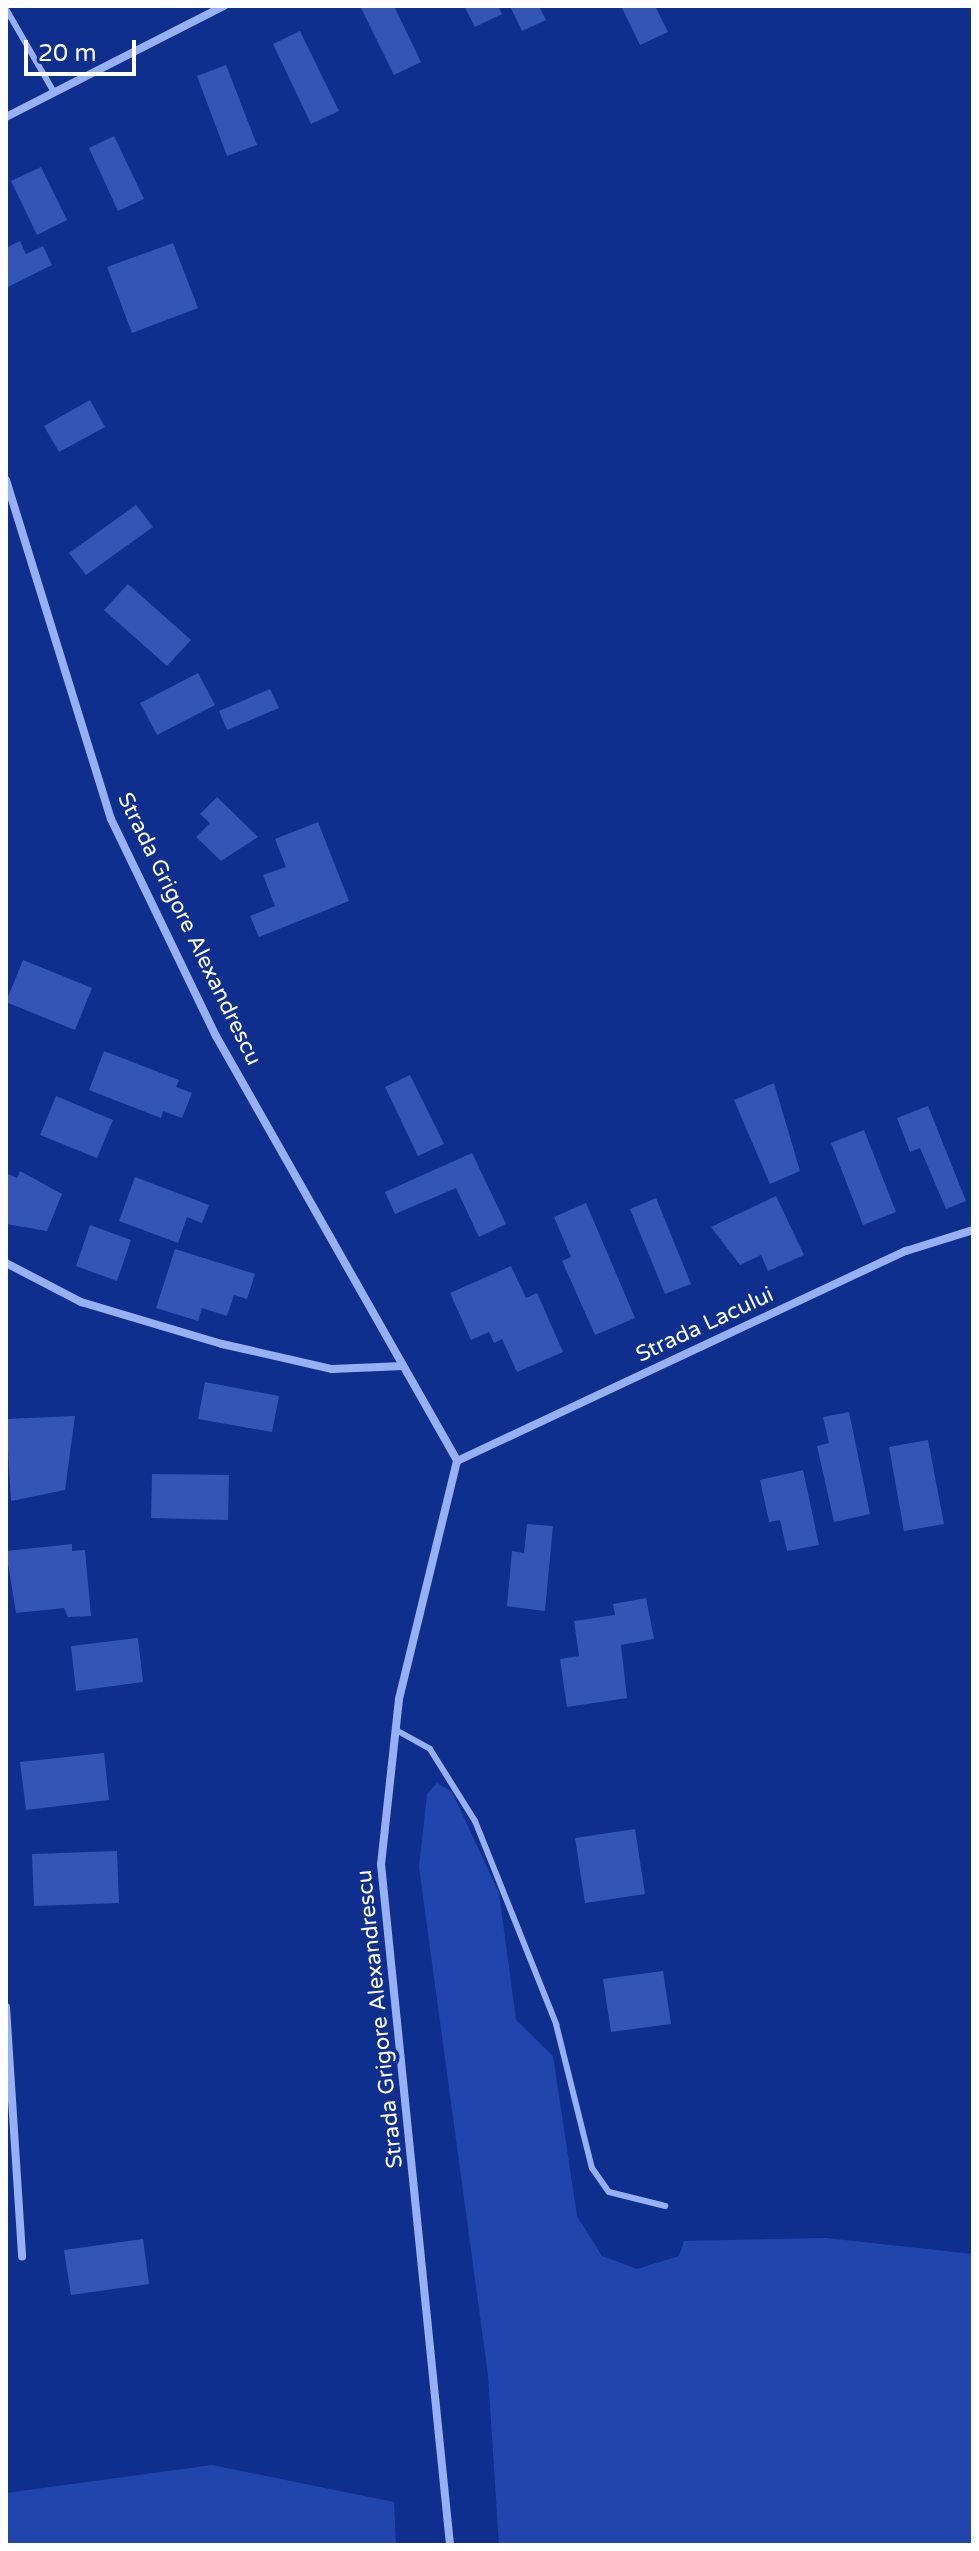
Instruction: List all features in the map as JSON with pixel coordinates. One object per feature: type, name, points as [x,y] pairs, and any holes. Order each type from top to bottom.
[{"type":"street","points":[[6,117],[224,6]]},
{"type":"street","name":"Strada Grigore Alexandrescu","points":[[6,480],[111,819],[216,1036],[457,1461],[396,1730],[381,1864],[450,2545]]},
{"type":"street","name":"Strada Lacului","points":[[457,1461],[906,1251],[973,1230]]},
{"type":"street","points":[[6,1263],[81,1302],[222,1344],[332,1369],[403,1366]]},
{"type":"street","points":[[6,2007],[22,2256]]},
{"type":"lane","points":[[6,9],[54,92]]},
{"type":"lane","points":[[396,1730],[430,1749],[475,1821],[556,2024],[592,2168],[609,2192],[665,2206]]},
{"type":"shaded area","points":[[437,1783],[452,1792],[499,1893],[516,2020],[553,2056],[577,2216],[602,2256],[637,2269],[679,2256],[684,2241],[826,2238],[973,2254],[973,2545],[499,2545],[488,2375],[419,1867],[427,1794]]},
{"type":"shaded area","points":[[212,2465],[394,2502],[396,2545],[6,2545],[6,2493]]},
{"type":"building","points":[[360,6],[394,6],[421,62],[394,75]]},
{"type":"building","points":[[464,6],[498,6],[502,14],[475,27]]},
{"type":"building","points":[[510,6],[539,6],[546,20],[522,31]]},
{"type":"building","points":[[621,6],[655,6],[668,32],[640,45]]},
{"type":"building","points":[[300,31],[339,111],[311,124],[273,44]]},
{"type":"building","points":[[226,65],[257,145],[227,156],[197,76]]},
{"type":"building","points":[[114,136],[144,199],[118,211],[89,148]]},
{"type":"building","points":[[41,167],[67,220],[37,235],[11,181]]},
{"type":"building","points":[[20,241],[26,254],[43,246],[52,265],[6,288],[6,248]]},
{"type":"building","points":[[173,243],[198,308],[132,333],[107,267]]},
{"type":"building","points":[[90,400],[105,427],[59,452],[44,426]]},
{"type":"building","points":[[136,505],[153,527],[86,575],[69,553]]},
{"type":"building","points":[[128,584],[191,640],[167,666],[104,610]]},
{"type":"building","points":[[198,673],[215,705],[157,735],[140,703]]},
{"type":"building","points":[[270,689],[279,708],[227,730],[219,711]]},
{"type":"building","points":[[217,797],[258,837],[221,861],[196,837],[210,823],[200,814]]},
{"type":"building","points":[[318,822],[349,901],[259,937],[250,916],[275,906],[263,875],[286,867],[275,839]]},
{"type":"building","points":[[23,960],[92,988],[75,1030],[6,1002]]},
{"type":"building","points":[[104,1051],[179,1080],[176,1087],[192,1093],[182,1118],[163,1111],[161,1118],[89,1090]]},
{"type":"building","points":[[410,1075],[444,1144],[418,1156],[385,1087]]},
{"type":"building","points":[[774,1083],[800,1171],[770,1184],[734,1100]]},
{"type":"building","points":[[56,1096],[113,1120],[97,1158],[40,1135]]},
{"type":"building","points":[[928,1106],[966,1201],[946,1209],[920,1148],[910,1152],[897,1118]]},
{"type":"building","points":[[864,1130],[896,1212],[863,1225],[831,1143]]},
{"type":"building","points":[[472,1153],[506,1224],[479,1237],[456,1188],[395,1214],[385,1192]]},
{"type":"building","points":[[20,1171],[62,1194],[47,1231],[6,1224],[6,1173],[17,1178]]},
{"type":"building","points":[[135,1177],[209,1205],[202,1223],[187,1217],[178,1243],[119,1221]]},
{"type":"building","points":[[776,1196],[804,1255],[768,1271],[761,1255],[740,1265],[711,1227]]},
{"type":"building","points":[[656,1198],[691,1284],[665,1294],[630,1209]]},
{"type":"building","points":[[586,1203],[635,1318],[595,1335],[562,1261],[571,1257],[554,1217]]},
{"type":"building","points":[[90,1225],[131,1240],[117,1281],[76,1266]]},
{"type":"building","points":[[175,1249],[255,1274],[247,1299],[234,1295],[227,1316],[202,1308],[198,1321],[156,1308]]},
{"type":"building","points":[[511,1266],[526,1298],[537,1293],[563,1352],[517,1372],[502,1339],[494,1343],[489,1332],[471,1340],[450,1293]]},
{"type":"building","points":[[205,1382],[279,1396],[272,1432],[198,1419]]},
{"type":"building","points":[[849,1412],[870,1514],[834,1522],[817,1446],[829,1443],[823,1417]]},
{"type":"building","points":[[75,1416],[65,1490],[11,1501],[6,1419]]},
{"type":"building","points":[[928,1440],[944,1524],[904,1531],[889,1447]]},
{"type":"building","points":[[803,1470],[819,1545],[787,1551],[780,1520],[769,1522],[760,1480]]},
{"type":"building","points":[[152,1474],[229,1475],[228,1520],[151,1518]]},
{"type":"building","points":[[527,1524],[553,1526],[545,1611],[507,1606],[512,1551],[524,1553]]},
{"type":"building","points":[[72,1544],[72,1551],[85,1550],[91,1616],[68,1617],[64,1608],[16,1613],[6,1551]]},
{"type":"building","points":[[646,1598],[654,1639],[621,1645],[627,1698],[567,1707],[560,1659],[579,1656],[574,1621],[615,1615],[613,1604]]},
{"type":"building","points":[[138,1638],[143,1682],[76,1691],[71,1646]]},
{"type":"building","points":[[104,1753],[109,1800],[26,1810],[20,1762]]},
{"type":"building","points":[[635,1829],[645,1894],[585,1903],[575,1838]]},
{"type":"building","points":[[117,1851],[119,1903],[34,1906],[32,1854]]},
{"type":"building","points":[[663,1971],[671,2024],[611,2032],[603,1979]]},
{"type":"building","points":[[143,2239],[149,2284],[71,2295],[64,2250]]}]
